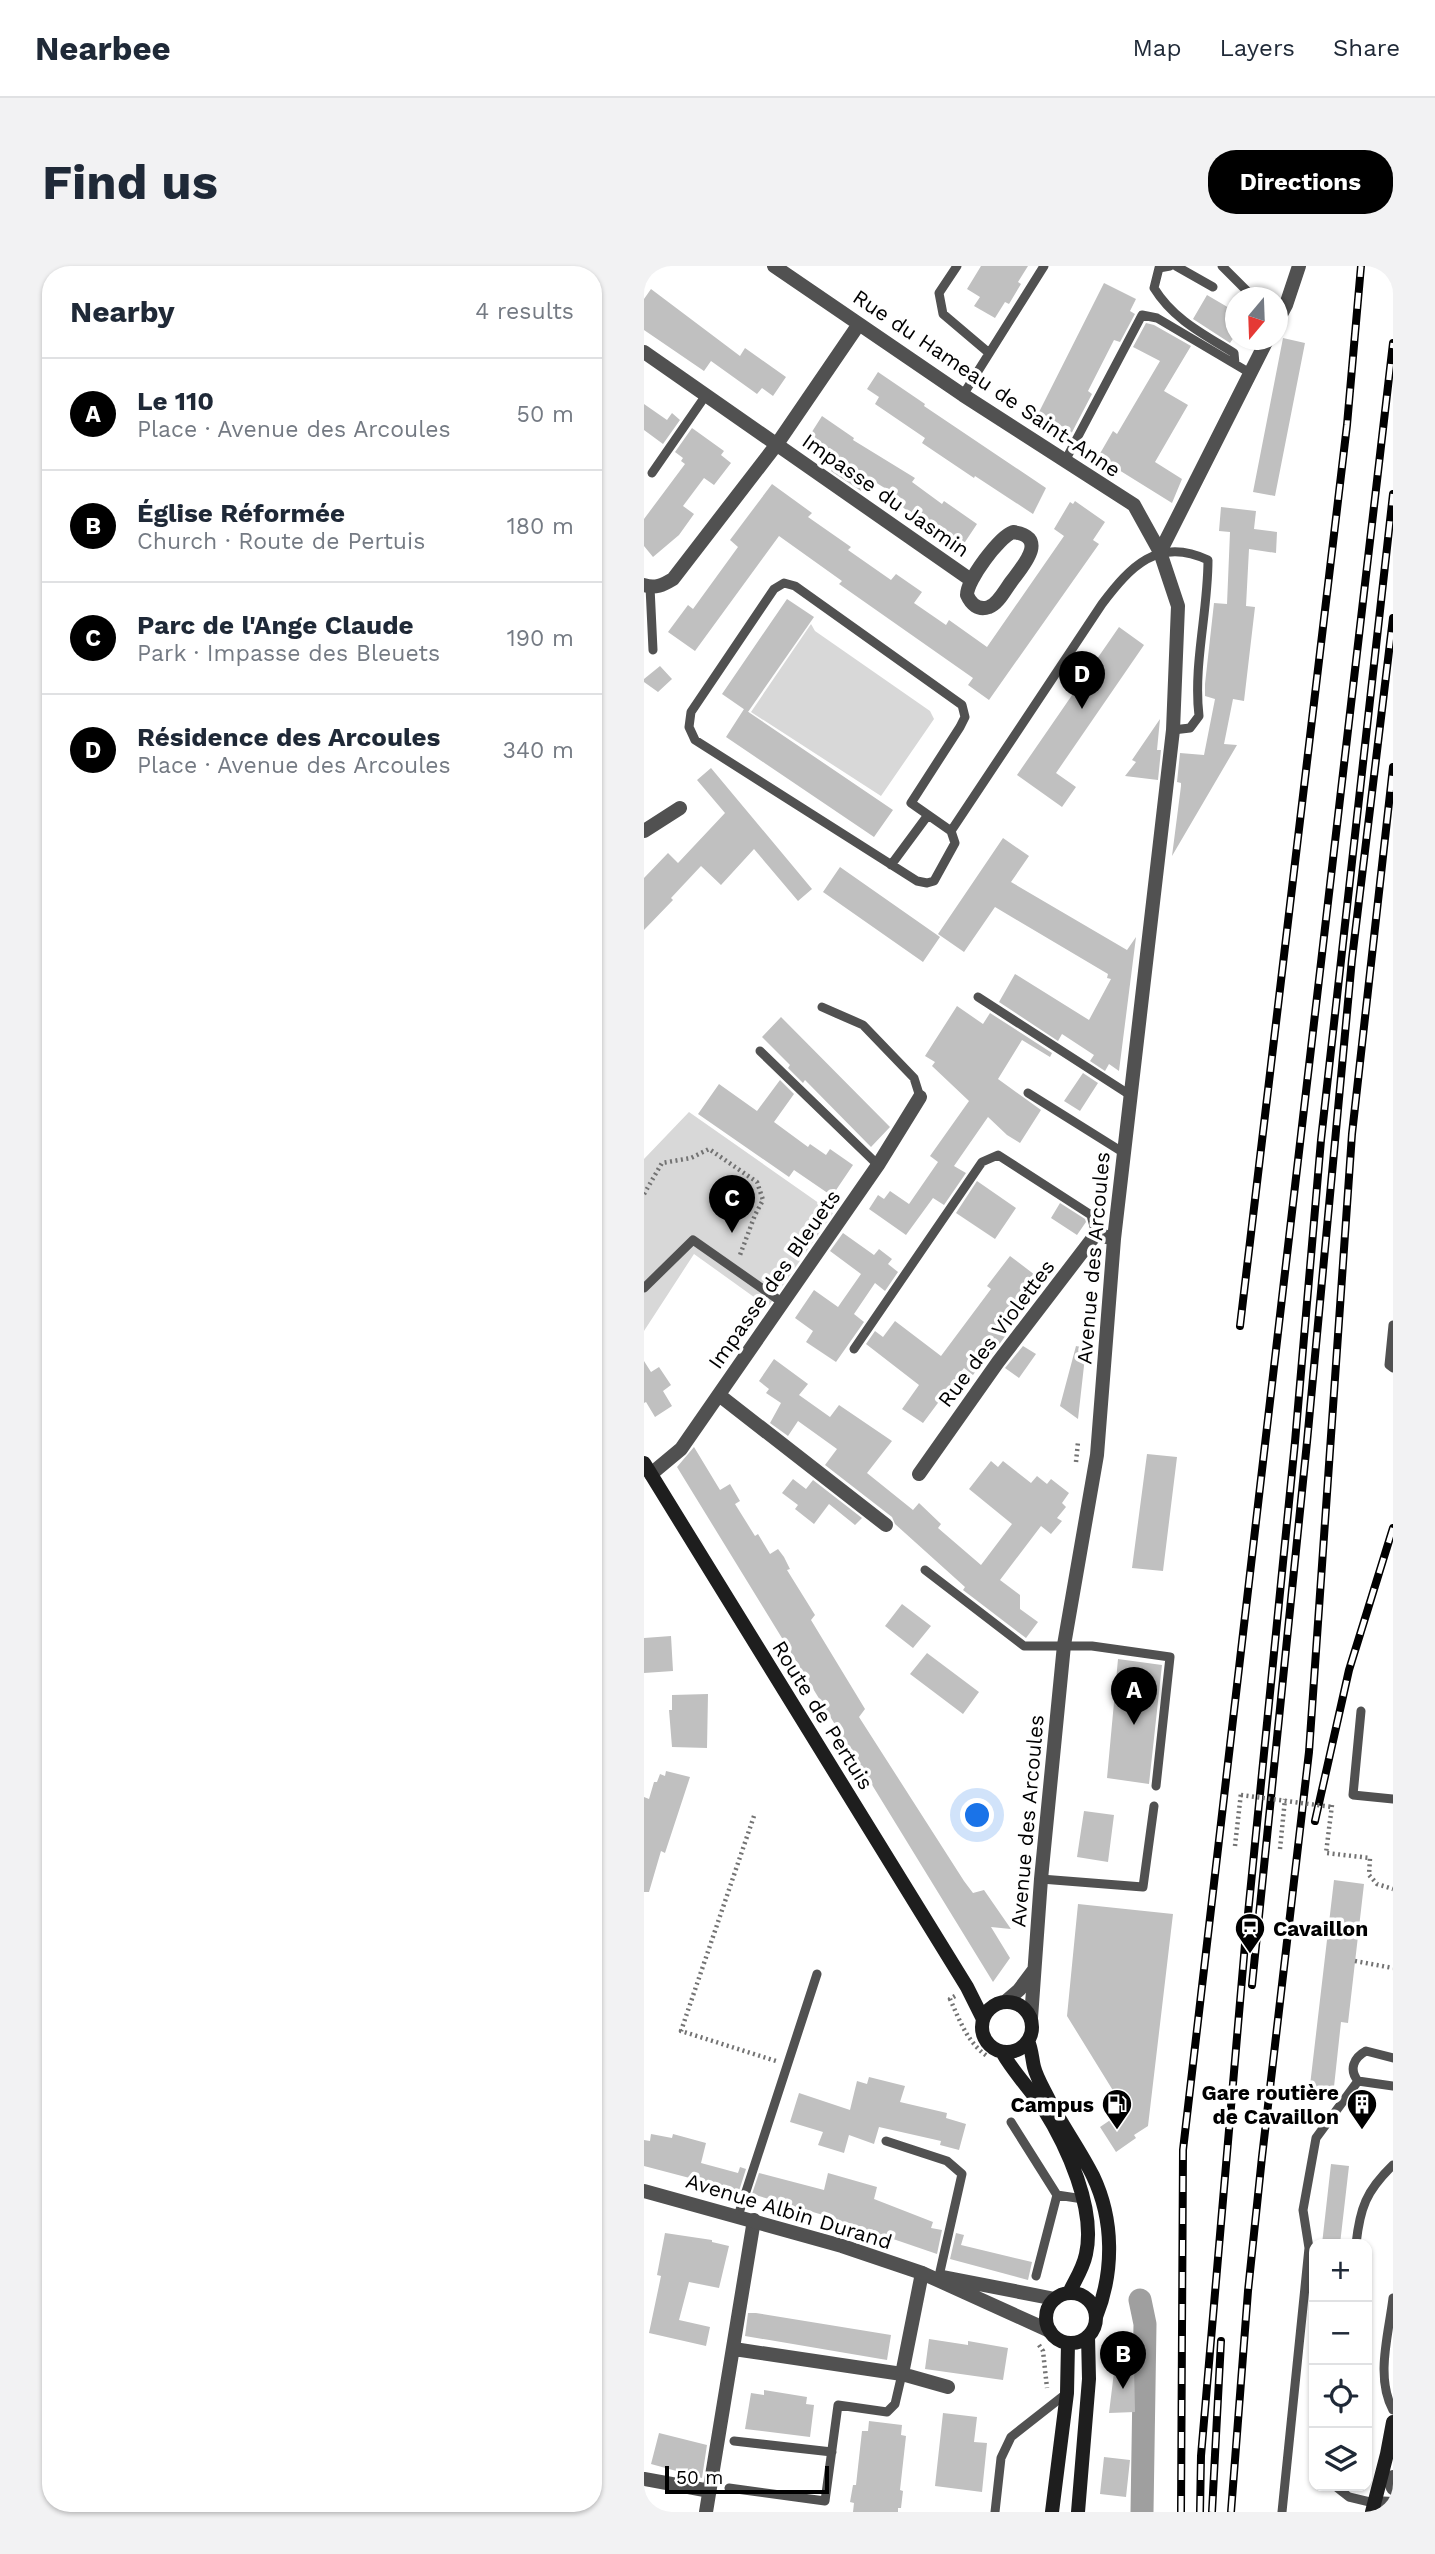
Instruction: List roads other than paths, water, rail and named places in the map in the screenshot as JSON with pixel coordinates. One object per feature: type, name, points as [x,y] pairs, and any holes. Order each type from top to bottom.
[{"type":"main road","name":"Route de Pertuis","points":[[647,1469],[967,1987],[983,2019]]},
{"type":"main road","points":[[967,1987],[1003,2002],[1021,2006],[1031,2018],[1033,2026],[1028,2041],[1017,2051],[1002,2052],[994,2049],[984,2036],[983,2019],[993,2006],[1003,2002]]},
{"type":"main road","points":[[1028,2041],[1034,2070],[1092,2174],[1108,2219],[1109,2250],[1105,2295],[1094,2329],[1081,2341],[1068,2343],[1056,2338],[1050,2331],[1046,2314],[1055,2299],[1069,2293],[1087,2298],[1096,2317]]},
{"type":"main road","points":[[1002,2052],[1044,2110],[1074,2168],[1083,2199],[1088,2226],[1087,2253],[1069,2293]]},
{"type":"main road","points":[[1078,2512],[1089,2379],[1088,2336]]},
{"type":"main road","points":[[1052,2512],[1067,2393],[1068,2343]]},
{"type":"main road","points":[[1373,2507],[1393,2421]]},
{"type":"street","name":"Rue du Hameau de Saint-Anne","points":[[774,266],[963,395],[1134,505],[1160,552]]},
{"type":"street","points":[[1288,293],[1299,266]]},
{"type":"street","points":[[647,586],[662,586],[673,579],[777,444],[859,324]]},
{"type":"street","points":[[1160,552],[1262,350]]},
{"type":"street","name":"Impasse du Jasmin","points":[[644,352],[971,580]]},
{"type":"street","name":"Impasse du Jasmin","points":[[1020,533],[1031,542],[1031,555],[995,604],[982,608],[970,602],[967,588],[971,580],[1007,534],[1020,533]]},
{"type":"street","name":"Avenue des Arcoules","points":[[1031,2018],[1063,1645],[1097,1455],[1114,1239],[1173,730],[1178,606],[1160,552]]},
{"type":"street","points":[[644,831],[680,808]]},
{"type":"street","name":"Impasse des Bleuets","points":[[647,1469],[681,1449],[878,1165],[920,1097]]},
{"type":"street","points":[[1096,1234],[1114,1239]]},
{"type":"street","name":"Rue des Violettes","points":[[919,1474],[998,1362],[1096,1234]]},
{"type":"street","points":[[719,1395],[886,1525]]},
{"type":"street","points":[[1003,2002],[1018,1990],[1034,1970]]},
{"type":"street","name":"Avenue Albin Durand","points":[[644,2193],[754,2220],[922,2273],[1050,2331]]},
{"type":"street","points":[[706,2512],[754,2220]]},
{"type":"street","points":[[902,2374],[922,2273]]},
{"type":"street","name":"Avenue Albin Durand","points":[[922,2273],[1055,2299]]},
{"type":"street","points":[[734,2349],[902,2374],[948,2386]]},
{"type":"street","points":[[1393,2477],[1393,2488]]},
{"type":"street","points":[[644,2479],[710,2491]]},
{"type":"street","points":[[1373,2507],[1393,2504]]},
{"type":"lane","points":[[957,266],[939,293],[943,314],[989,353]]},
{"type":"lane","points":[[963,395],[1044,266]]},
{"type":"lane","points":[[1170,266],[1159,268],[1154,288],[1163,302],[1179,319],[1234,353],[1236,364]]},
{"type":"lane","points":[[1176,266],[1213,287]]},
{"type":"lane","points":[[1222,266],[1243,287]]},
{"type":"lane","points":[[1065,461],[1142,315],[1157,318],[1250,373]]},
{"type":"lane","points":[[652,473],[706,395]]},
{"type":"lane","points":[[951,831],[1102,604],[1126,573],[1160,552],[1195,554],[1208,561],[1208,591],[1196,693],[1199,716],[1189,727],[1173,730]]},
{"type":"lane","points":[[784,583],[795,586],[961,705],[965,717],[960,727],[911,803],[928,815],[951,831],[955,843],[934,881],[927,883],[917,881],[891,865],[695,740],[689,727],[691,712],[774,589],[784,583]]},
{"type":"lane","points":[[647,586],[653,650]]},
{"type":"lane","points":[[891,865],[928,815]]},
{"type":"lane","points":[[978,997],[1130,1096]]},
{"type":"lane","points":[[822,1007],[863,1025],[915,1078],[920,1097]]},
{"type":"lane","points":[[760,1051],[878,1165]]},
{"type":"lane","points":[[1028,1093],[1124,1153]]},
{"type":"lane","points":[[854,1349],[982,1162],[998,1155],[1019,1167],[1091,1215],[1096,1234]]},
{"type":"lane","points":[[644,1289],[693,1240],[783,1303]]},
{"type":"lane","points":[[1393,1325],[1390,1366],[1393,1368]]},
{"type":"lane","points":[[925,1570],[1024,1646],[1063,1645],[1170,1657],[1156,1786]]},
{"type":"lane","points":[[1361,1711],[1353,1795],[1393,1800]]},
{"type":"lane","points":[[1041,1879],[1143,1887],[1154,1806]]},
{"type":"lane","points":[[738,2216],[817,1974]]},
{"type":"lane","points":[[1393,2058],[1366,2051],[1354,2060],[1353,2069],[1358,2081],[1393,2086]]},
{"type":"lane","points":[[1282,2512],[1309,2248],[1303,2210],[1307,2179],[1316,2138],[1358,2081]]},
{"type":"lane","points":[[1012,2122],[1057,2195],[1036,2276]]},
{"type":"lane","points":[[886,2141],[947,2161],[962,2174],[939,2276]]},
{"type":"lane","points":[[1357,2239],[1359,2218],[1367,2195],[1393,2165]]},
{"type":"lane","points":[[1057,2195],[1083,2199]]},
{"type":"lane","points":[[1393,2298],[1384,2374],[1384,2390],[1393,2410]]},
{"type":"lane","points":[[729,2488],[825,2501],[838,2405],[887,2413],[895,2404],[902,2374]]},
{"type":"lane","points":[[995,2512],[1001,2458],[1011,2437],[1067,2393]]},
{"type":"lane","points":[[734,2441],[832,2452]]},
{"type":"lane","points":[[1341,2491],[1373,2507]]},
{"type":"waterway","points":[[1140,2300],[1145,2324],[1142,2512]]},
{"type":"railway","points":[[1240,1326],[1347,425],[1361,266]]},
{"type":"railway","points":[[1181,2512],[1183,2150],[1393,343]]},
{"type":"railway","points":[[1200,2512],[1201,2456],[1245,1944],[1295,1442],[1321,1140],[1393,494]]},
{"type":"railway","points":[[1252,1985],[1352,959],[1393,618]]},
{"type":"railway","points":[[1231,2512],[1248,2291],[1309,1752],[1352,1134],[1393,767]]},
{"type":"railway","points":[[1315,1821],[1349,1670],[1393,1528]]},
{"type":"railway","points":[[1212,2512],[1221,2341]]},
{"type":"place","name":"Résidence des Arcoules","points":[[1082,709]]},
{"type":"place","name":"Parc de l'Ange Claude","points":[[732,1233]]},
{"type":"place","name":"Le 110","points":[[1134,1725]]},
{"type":"place","name":"Cavaillon","points":[[1250,1955]]},
{"type":"place","name":"Campus","points":[[1117,2131]]},
{"type":"place","name":"Gare routière de Cavaillon","points":[[1362,2131]]},
{"type":"place","name":"Église Réformée","points":[[1123,2389]]}]
